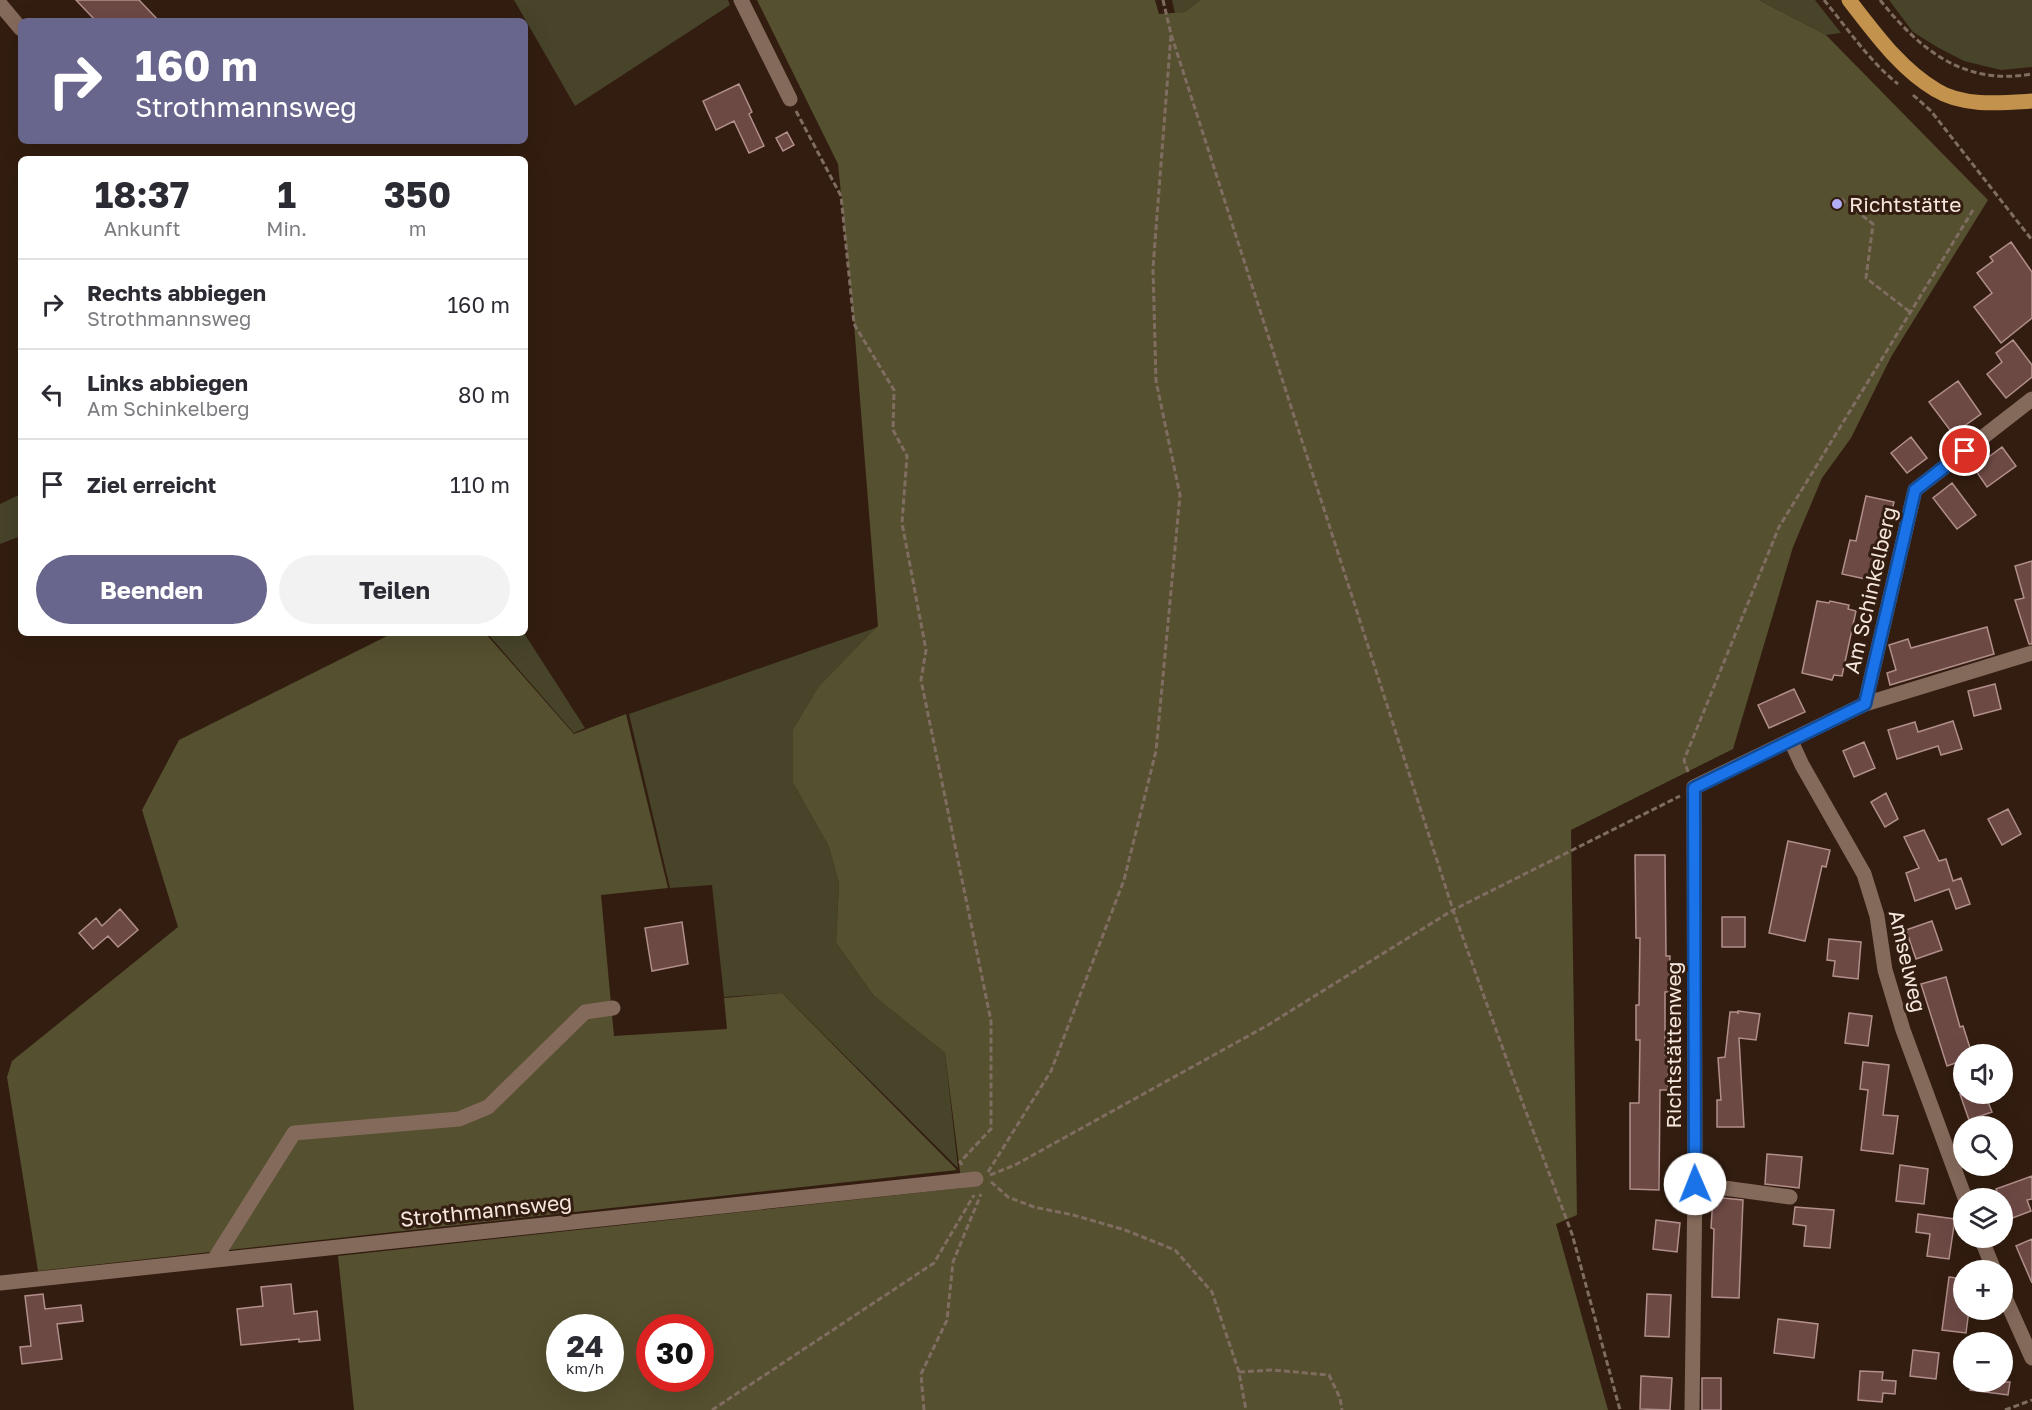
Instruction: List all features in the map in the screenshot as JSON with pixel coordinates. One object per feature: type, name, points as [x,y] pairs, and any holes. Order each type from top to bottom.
[{"type":"main road","points":[[1849,0],[1884,44],[1910,70],[1937,91],[1964,100],[1996,103],[2032,101]]},
{"type":"street","points":[[741,0],[790,99]]},
{"type":"street","points":[[0,4],[18,25]]},
{"type":"street","name":"Am Schinkelberg","points":[[1865,704],[1915,490],[2032,399]]},
{"type":"street","points":[[1694,788],[1865,704],[2032,653]]},
{"type":"street","name":"Amselweg","points":[[1791,741],[1802,765],[1864,874],[1876,916],[1885,970],[1902,1030],[1961,1188]]},
{"type":"street","name":"Richtstättenweg","points":[[1692,1410],[1695,1184],[1694,788]]},
{"type":"street","points":[[214,1260],[294,1133],[459,1119],[488,1107],[585,1012],[613,1008]]},
{"type":"street","name":"Strothmannsweg","points":[[0,1283],[981,1182]]},
{"type":"street","points":[[1695,1184],[1790,1197]]},
{"type":"street","points":[[2013,1316],[2032,1358]]},
{"type":"path","points":[[1163,0],[1453,910],[1572,1234],[1620,1410]]},
{"type":"path","points":[[1824,0],[1886,74],[1901,86]]},
{"type":"path","points":[[1880,0],[1912,36],[1935,54],[1962,69],[1985,76],[2004,77],[2032,74]]},
{"type":"path","points":[[712,1410],[934,1263],[981,1182],[1052,1071],[1124,880],[1156,751],[1180,495],[1156,381],[1153,268],[1172,34]]},
{"type":"path","points":[[1909,92],[1931,111],[2032,240]]},
{"type":"path","points":[[790,99],[841,196],[854,324],[894,390],[893,430],[907,456],[902,523],[927,650],[921,680],[992,1021],[991,1129],[960,1162],[981,1182],[1008,1197],[1034,1207],[1073,1215],[1125,1230],[1175,1250],[1212,1292],[1239,1372],[1246,1410]]},
{"type":"path","points":[[1841,199],[1873,224],[1866,278],[1910,312]]},
{"type":"path","points":[[924,1410],[921,1374],[947,1320],[953,1262],[981,1182],[1268,1025],[1453,910],[1694,788],[1684,760],[1779,527],[1973,210]]},
{"type":"path","points":[[1239,1372],[1272,1370],[1329,1375],[1340,1398],[1342,1410]]},
{"type":"path","points":[[2005,1410],[2032,1400]]},
{"type":"shaded area","points":[[514,0],[728,0],[730,5],[575,106],[528,24],[528,18],[524,18]]},
{"type":"shaded area","points":[[757,0],[1155,0],[1159,14],[1185,12],[1200,0],[1759,0],[1826,35],[1988,200],[1891,357],[1851,438],[1822,478],[1793,547],[1733,749],[1571,830],[1577,1215],[1556,1224],[1608,1410],[354,1410],[338,1256],[962,1188],[945,1053],[874,996],[836,943],[839,884],[829,847],[793,783],[793,730],[820,685],[878,626],[854,324],[838,164]]},
{"type":"shaded area","points":[[1172,0],[1200,0],[1185,12],[1175,13]]},
{"type":"shaded area","points":[[1759,0],[1815,0],[1841,33],[1826,35]]},
{"type":"shaded area","points":[[1889,0],[2032,0],[2032,67],[2001,70],[1964,61],[1913,32]]},
{"type":"shaded area","points":[[18,495],[18,537],[0,544],[0,504]]},
{"type":"shaded area","points":[[878,627],[820,685],[793,783],[829,847],[839,884],[836,943],[874,996],[945,1053],[958,1168],[782,993],[724,997],[712,885],[670,888],[629,714]]},
{"type":"shaded area","points":[[387,636],[488,636],[574,734],[626,714],[668,888],[601,895],[614,1036],[727,1029],[724,998],[782,993],[957,1170],[38,1271],[7,1077],[12,1061],[178,927],[142,810],[179,740]]},
{"type":"shaded area","points":[[490,636],[526,636],[585,728],[574,733]]},
{"type":"building","points":[[76,0],[139,0],[156,18],[93,18]]},
{"type":"building","points":[[739,84],[752,112],[749,114],[764,146],[749,153],[734,121],[716,130],[703,101]]},
{"type":"building","points":[[787,132],[794,145],[783,151],[776,138]]},
{"type":"building","points":[[2011,242],[2032,272],[2032,318],[2001,343],[1974,307],[1992,293],[1977,273],[1993,261],[1990,257]]},
{"type":"building","points":[[2013,340],[2032,365],[2032,377],[2006,398],[1987,374],[2002,362],[1996,353]]},
{"type":"building","points":[[1958,381],[1981,414],[1953,434],[1929,402]]},
{"type":"building","points":[[1911,437],[1927,458],[1907,473],[1891,453]]},
{"type":"building","points":[[2002,447],[2016,466],[1987,487],[1974,468]]},
{"type":"building","points":[[1952,483],[1976,515],[1957,529],[1933,498]]},
{"type":"building","points":[[1866,496],[1894,502],[1875,581],[1842,574],[1850,540],[1856,541]]},
{"type":"building","points":[[2032,561],[2032,644],[2029,644],[2015,600],[2024,598],[2015,566]]},
{"type":"building","points":[[1817,601],[1849,605],[1848,609],[1856,611],[1842,676],[1834,675],[1832,680],[1802,673]]},
{"type":"building","points":[[1987,627],[1994,654],[1890,685],[1887,673],[1896,670],[1889,645],[1908,639],[1911,648]]},
{"type":"building","points":[[1995,684],[2001,709],[1974,716],[1968,691]]},
{"type":"building","points":[[1794,689],[1805,712],[1769,728],[1758,705]]},
{"type":"building","points":[[1953,721],[1962,749],[1941,755],[1938,746],[1897,759],[1888,730],[1915,722],[1918,732]]},
{"type":"building","points":[[1864,742],[1875,768],[1854,777],[1843,751]]},
{"type":"building","points":[[1886,793],[1898,819],[1885,827],[1871,802]]},
{"type":"building","points":[[2008,809],[2021,834],[2002,845],[1988,819]]},
{"type":"building","points":[[1924,830],[1939,861],[1946,859],[1953,881],[1961,878],[1970,904],[1956,909],[1949,889],[1915,901],[1906,873],[1919,868],[1904,837]]},
{"type":"building","points":[[1788,841],[1830,850],[1826,867],[1822,866],[1805,941],[1769,933]]},
{"type":"building","points":[[1635,855],[1665,855],[1666,956],[1670,956],[1669,992],[1665,992],[1665,1055],[1668,1055],[1668,1090],[1660,1090],[1659,1190],[1630,1189],[1630,1103],[1639,1103],[1640,1040],[1636,1040],[1640,938],[1636,938]]},
{"type":"building","points":[[120,909],[138,930],[118,947],[108,936],[93,949],[79,933],[96,918],[102,926]]},
{"type":"building","points":[[1722,917],[1745,917],[1745,947],[1722,947]]},
{"type":"building","points":[[1932,921],[1942,950],[1916,959],[1906,930]]},
{"type":"building","points":[[682,922],[688,964],[652,971],[645,928]]},
{"type":"building","points":[[1829,939],[1861,942],[1858,979],[1833,976],[1835,961],[1827,960]]},
{"type":"building","points":[[1946,977],[1960,1027],[1963,1026],[1969,1044],[1953,1044],[1953,1064],[1947,1066],[1921,984]]},
{"type":"building","points":[[1738,1011],[1760,1014],[1756,1040],[1739,1038],[1744,1127],[1717,1127],[1717,1100],[1721,1100],[1718,1058],[1725,1057],[1730,1012],[1738,1014]]},
{"type":"building","points":[[1849,1013],[1872,1016],[1868,1046],[1845,1043]]},
{"type":"building","points":[[1863,1062],[1889,1065],[1883,1115],[1898,1116],[1893,1154],[1861,1150],[1868,1090],[1860,1089]]},
{"type":"building","points":[[1963,1104],[1989,1104],[1992,1112],[1980,1116],[1968,1116]]},
{"type":"building","points":[[1767,1154],[1802,1157],[1799,1188],[1765,1184]]},
{"type":"building","points":[[1900,1165],[1928,1169],[1924,1204],[1896,1201]]},
{"type":"building","points":[[2032,1176],[2032,1199],[2027,1200],[2031,1211],[2013,1218],[2013,1188],[1999,1188]]},
{"type":"building","points":[[1713,1197],[1743,1200],[1739,1298],[1712,1297]]},
{"type":"building","points":[[1795,1207],[1834,1210],[1830,1248],[1804,1246],[1806,1226],[1793,1224]]},
{"type":"building","points":[[1918,1214],[1953,1219],[1949,1259],[1927,1256],[1930,1234],[1916,1232]]},
{"type":"building","points":[[1656,1220],[1680,1223],[1677,1252],[1653,1249]]},
{"type":"building","points":[[2032,1239],[2032,1283],[2016,1246]]},
{"type":"building","points":[[1949,1277],[1953,1278],[1953,1320],[1968,1320],[1966,1332],[1942,1330]]},
{"type":"building","points":[[291,1284],[294,1314],[317,1311],[320,1340],[299,1342],[299,1339],[241,1345],[237,1309],[263,1306],[261,1287]]},
{"type":"building","points":[[43,1294],[45,1309],[81,1305],[83,1321],[57,1324],[62,1359],[22,1364],[20,1347],[31,1346],[25,1296]]},
{"type":"building","points":[[1647,1294],[1671,1295],[1669,1337],[1645,1336]]},
{"type":"building","points":[[1778,1319],[1818,1324],[1814,1358],[1774,1353]]},
{"type":"building","points":[[1913,1350],[1939,1353],[1936,1379],[1910,1376]]},
{"type":"building","points":[[1860,1371],[1883,1372],[1882,1380],[1896,1381],[1895,1394],[1883,1393],[1882,1402],[1858,1400]]},
{"type":"building","points":[[1641,1376],[1672,1378],[1670,1410],[1640,1409]]},
{"type":"building","points":[[1702,1378],[1721,1378],[1721,1410],[1702,1410]]},
{"type":"building","points":[[1985,1392],[2008,1392],[2008,1395]]},
{"type":"place","name":"Richtstätte","points":[[1837,204]]},
{"type":"route","points":[[1695,1184],[1694,788],[1865,704],[1915,490],[1965,451]]}]
